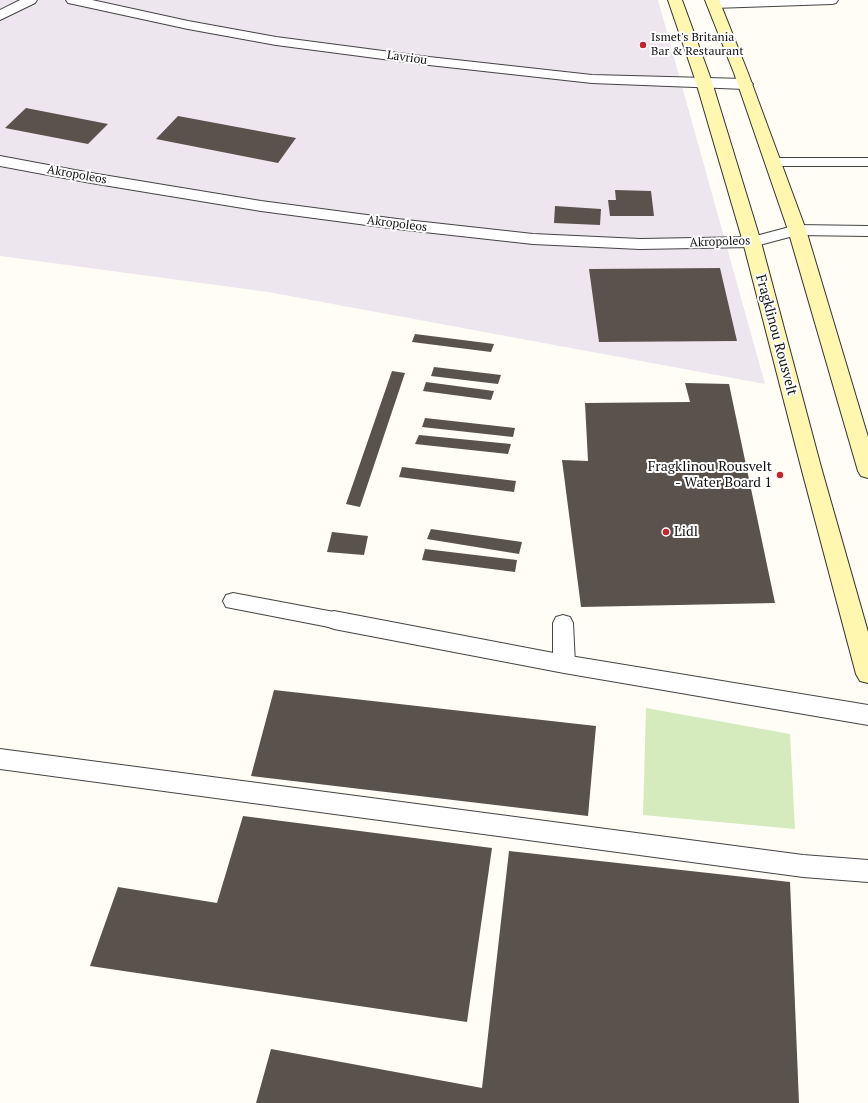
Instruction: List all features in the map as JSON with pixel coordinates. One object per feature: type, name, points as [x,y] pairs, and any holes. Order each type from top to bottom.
[{"type":"main road","name":"Fragklinou Rousvelt","points":[[676,0],[704,82],[752,242],[811,467],[868,674]]},
{"type":"main road","points":[[713,2],[774,162],[797,230],[868,471]]},
{"type":"street","points":[[0,16],[30,0]]},
{"type":"street","name":"Lavriou","points":[[73,0],[188,25],[276,41],[421,60],[592,79],[745,84]]},
{"type":"street","name":"Akropoleos","points":[[0,161],[91,178],[261,206],[533,239],[640,244],[752,242],[797,230],[868,231]]},
{"type":"street","points":[[334,620],[564,664],[868,715]]},
{"type":"lane","points":[[713,2],[832,0]]},
{"type":"lane","points":[[774,162],[868,162]]},
{"type":"lane","points":[[233,601],[334,620]]},
{"type":"lane","points":[[563,623],[564,664]]},
{"type":"lane","points":[[0,759],[795,865],[868,871]]},
{"type":"shaded area","points":[[0,0],[658,0],[765,384],[268,292],[0,256]]},
{"type":"green space","points":[[646,708],[790,734],[795,829],[643,815]]},
{"type":"building","points":[[26,108],[108,124],[88,144],[5,128]]},
{"type":"building","points":[[178,116],[296,138],[278,163],[156,139]]},
{"type":"building","points":[[615,190],[651,191],[654,216],[610,216],[608,200],[616,200]]},
{"type":"building","points":[[555,206],[601,209],[600,225],[554,223]]},
{"type":"building","points":[[720,268],[737,341],[599,342],[589,269]]},
{"type":"building","points":[[415,334],[494,344],[491,352],[412,342]]},
{"type":"building","points":[[434,367],[501,375],[498,384],[431,376]]},
{"type":"building","points":[[392,371],[405,373],[360,507],[346,504]]},
{"type":"building","points":[[426,382],[494,391],[491,400],[423,391]]},
{"type":"building","name":"Lidl","points":[[685,383],[729,384],[775,603],[581,607],[562,460],[588,461],[585,403],[690,402]]},
{"type":"building","points":[[425,418],[515,428],[513,437],[422,427]]},
{"type":"building","points":[[419,435],[511,444],[508,454],[415,444]]},
{"type":"building","points":[[402,467],[516,481],[514,492],[399,477]]},
{"type":"building","points":[[431,529],[522,542],[519,554],[427,539]]},
{"type":"building","points":[[332,532],[368,536],[364,555],[327,552]]},
{"type":"building","points":[[425,549],[517,560],[515,572],[422,560]]},
{"type":"building","points":[[274,690],[596,726],[588,816],[251,776]]},
{"type":"building","points":[[243,816],[492,848],[467,1022],[90,966],[118,887],[217,903]]},
{"type":"building","points":[[509,851],[790,882],[799,1103],[256,1103],[271,1049],[482,1088]]},
{"type":"place","name":"Ismet's Britania Bar & Restaurant","points":[[643,45]]},
{"type":"place","name":"Fragklinou Rousvelt - Water Board 1","points":[[780,475]]},
{"type":"place","name":"Lidl","points":[[666,532]]}]
